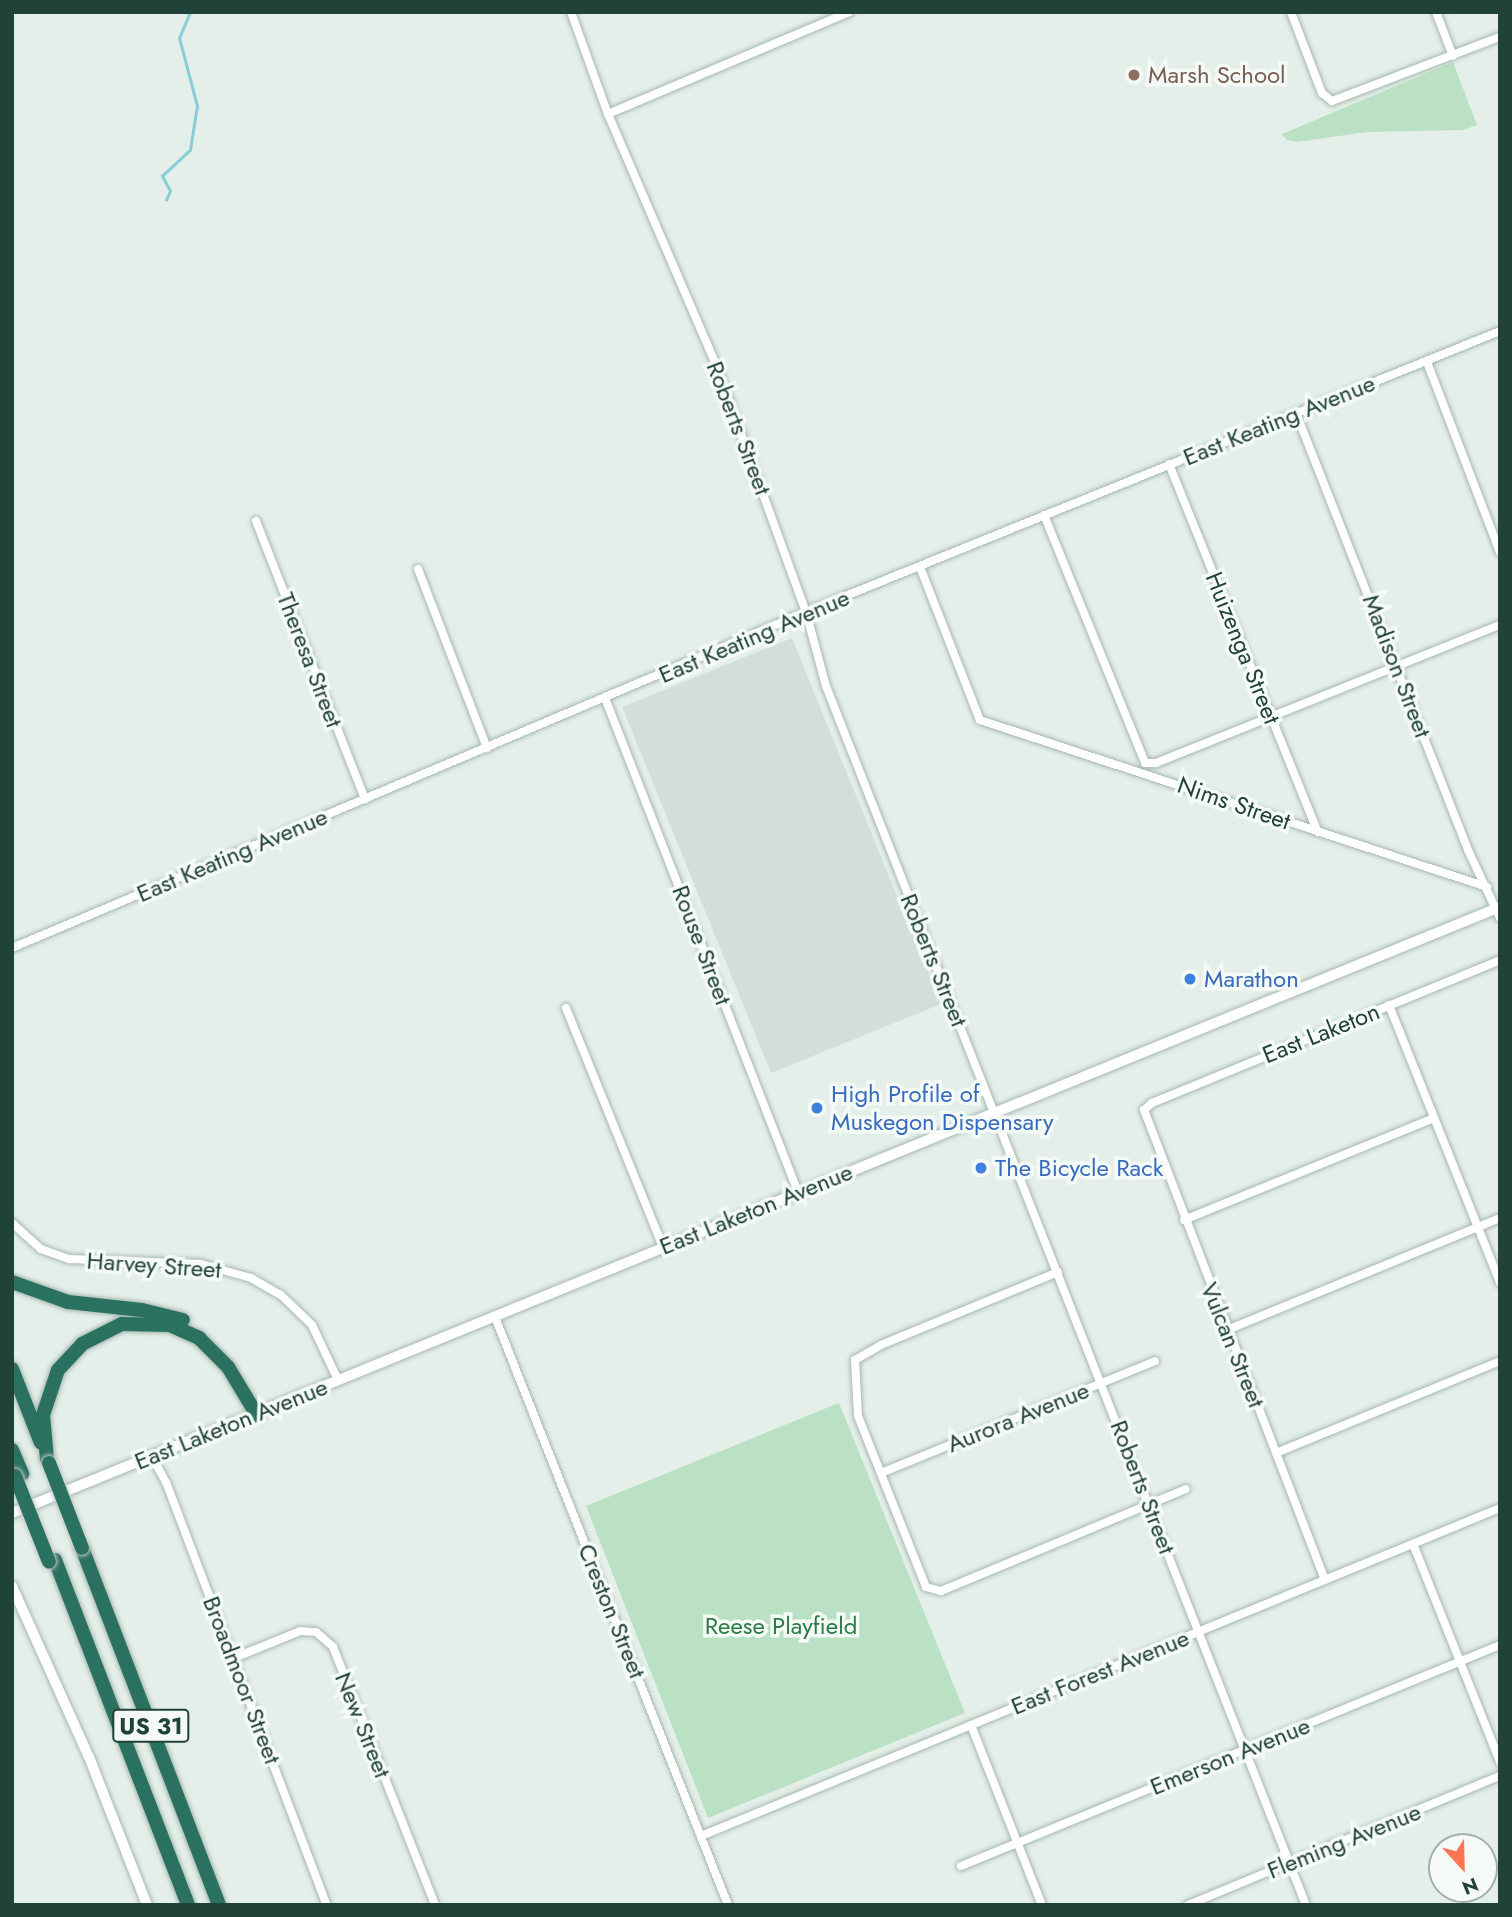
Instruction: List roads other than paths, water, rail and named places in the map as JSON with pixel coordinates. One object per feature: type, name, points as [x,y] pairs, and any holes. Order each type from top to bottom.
[{"type":"highway","points":[[12,1282],[55,1299],[142,1310],[186,1321],[231,1361],[257,1415]]},
{"type":"highway","points":[[48,1461],[43,1415],[58,1370],[82,1344],[122,1324],[170,1325],[199,1338],[228,1367],[257,1415]]},
{"type":"highway","name":"US 31","points":[[12,1369],[219,1905]]},
{"type":"highway","name":"US 31","points":[[12,1450],[16,1473],[83,1634],[188,1905]]},
{"type":"main road","name":"East Laketon Avenue","points":[[12,1513],[995,1112],[1498,912]]},
{"type":"main road","points":[[12,1586],[89,1757],[147,1905]]},
{"type":"street","name":"Roberts Street","points":[[571,12],[608,114],[716,365],[806,612],[826,686],[1306,1905]]},
{"type":"street","points":[[608,114],[849,12]]},
{"type":"street","points":[[1291,12],[1328,100],[1344,100],[1500,37]]},
{"type":"street","points":[[1436,12],[1453,56]]},
{"type":"street","name":"East Keating Avenue","points":[[12,948],[806,612],[1500,331]]},
{"type":"street","points":[[1427,362],[1500,552]]},
{"type":"street","name":"Madison Street","points":[[1296,413],[1468,850],[1498,912]]},
{"type":"street","name":"Huizenga Street","points":[[1169,464],[1318,832]]},
{"type":"street","points":[[1044,515],[1146,763],[1500,625]]},
{"type":"street","name":"Theresa Street","points":[[256,521],[365,799]]},
{"type":"street","name":"Nims Street","points":[[920,566],[980,720],[1487,887]]},
{"type":"street","points":[[418,569],[487,748]]},
{"type":"street","name":"Rouse Street","points":[[606,698],[798,1192]]},
{"type":"street","name":"East Laketon","points":[[1144,1110],[1152,1103],[1500,960]]},
{"type":"street","points":[[1389,1005],[1500,1283]]},
{"type":"street","points":[[566,1008],[663,1247]]},
{"type":"street","name":"Vulcan Street","points":[[1144,1110],[1184,1220],[1325,1580]]},
{"type":"street","points":[[1184,1220],[1434,1118]]},
{"type":"street","points":[[1227,1330],[1500,1218]]},
{"type":"street","name":"Harvey Street","points":[[12,1223],[41,1249],[69,1259],[201,1264],[251,1278],[281,1295],[312,1325],[338,1380]]},
{"type":"street","points":[[1058,1272],[861,1353],[853,1364],[859,1416],[930,1590],[941,1591],[1186,1489]]},
{"type":"street","name":"Creston Street","points":[[495,1317],[728,1905]]},
{"type":"street","name":"Aurora Avenue","points":[[881,1473],[1155,1361]]},
{"type":"street","points":[[1276,1453],[1500,1361]]},
{"type":"street","name":"Broadmoor Street","points":[[152,1457],[234,1658],[327,1905]]},
{"type":"street","name":"East Forest Avenue","points":[[701,1836],[1500,1508]]},
{"type":"street","points":[[1413,1544],[1500,1762]]},
{"type":"street","name":"New Street","points":[[234,1658],[300,1631],[316,1632],[333,1647],[435,1905]]},
{"type":"street","name":"Emerson Avenue","points":[[961,1866],[1500,1645]]},
{"type":"street","points":[[971,1725],[1042,1905]]},
{"type":"street","name":"Fleming Avenue","points":[[1188,1905],[1500,1776]]},
{"type":"waterway","points":[[166,200],[170,191],[162,176],[190,150],[197,106],[179,38],[190,12]]},
{"type":"place","name":"Marsh School","points":[[1134,75]]},
{"type":"place","name":"Marathon","points":[[1190,979]]},
{"type":"place","name":"High Profile of Muskegon Dispensary","points":[[817,1108]]},
{"type":"place","name":"The Bicycle Rack","points":[[981,1168]]},
{"type":"park label","name":"Reese Playfield","points":[[781,1626]]}]
